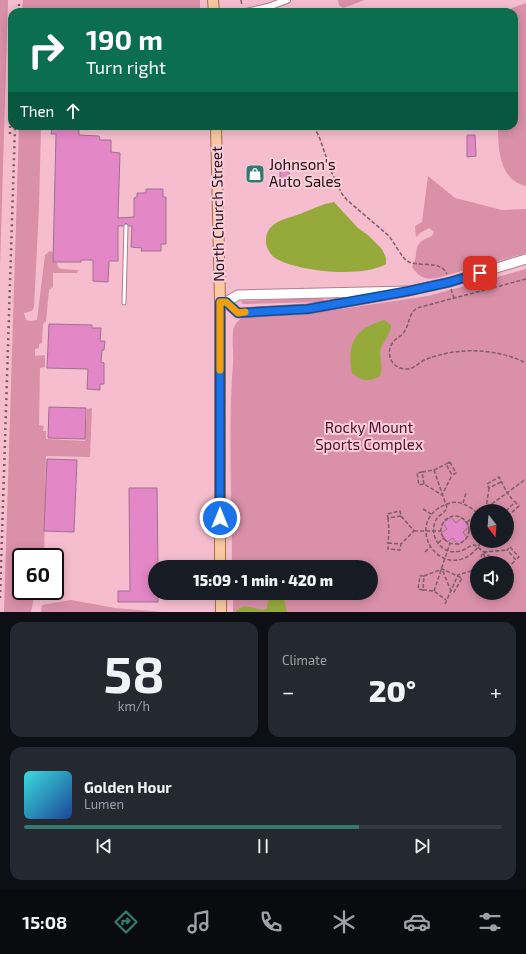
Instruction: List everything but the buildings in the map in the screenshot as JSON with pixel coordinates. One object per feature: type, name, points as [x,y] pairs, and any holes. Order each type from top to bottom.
[{"type":"main road","name":"North Church Street","points":[[216,130],[223,302],[220,560]]},
{"type":"main road","points":[[220,600],[221,612]]},
{"type":"street","points":[[264,8],[287,0]]},
{"type":"street","points":[[409,291],[238,295],[223,302],[238,313],[308,309],[409,291],[450,282],[526,259]]},
{"type":"lane","points":[[124,303],[126,226]]},
{"type":"path","points":[[316,130],[333,176],[342,194],[347,200],[389,236],[395,243],[404,260],[410,263],[433,265],[444,270],[447,274]]},
{"type":"path","points":[[526,279],[414,310],[409,318],[405,331],[389,348],[389,354],[394,365],[406,369],[417,366],[421,361],[428,358],[453,352],[485,351],[502,354],[526,363]]},
{"type":"path","points":[[452,290],[454,298]]},
{"type":"path","points":[[450,462],[456,473],[452,475],[442,495],[424,484],[419,485],[417,473],[434,470],[450,462]]},
{"type":"path","points":[[446,464],[452,475]]},
{"type":"path","points":[[434,470],[446,504],[446,510],[436,520],[434,531],[438,543],[448,551],[461,551],[470,546]]},
{"type":"path","points":[[422,472],[424,484]]},
{"type":"path","points":[[487,504],[489,488],[487,484],[499,477],[506,493],[518,506],[514,510]]},
{"type":"path","points":[[491,504],[526,479]]},
{"type":"path","points":[[489,488],[501,482]]},
{"type":"path","points":[[463,504],[466,494]]},
{"type":"path","points":[[470,507],[458,502],[446,504],[435,510],[431,514],[426,527],[426,537],[430,547],[436,554],[445,558],[456,560],[466,557],[477,548]]},
{"type":"path","points":[[423,509],[431,514]]},
{"type":"path","points":[[414,531],[401,516],[400,511],[387,514],[389,530],[388,549],[400,550],[401,544],[414,531],[441,531]]},
{"type":"path","points":[[388,518],[401,516]]},
{"type":"path","points":[[454,516],[461,518],[466,522],[469,531],[468,536],[463,541],[459,543],[450,543],[444,538],[441,531],[443,525],[449,518],[454,516]]},
{"type":"path","points":[[466,522],[470,519]]},
{"type":"path","points":[[438,543],[444,538]]},
{"type":"path","points":[[388,543],[401,544]]},
{"type":"path","points":[[434,591],[450,543]]},
{"type":"path","points":[[425,552],[430,547]]},
{"type":"path","points":[[483,552],[507,550],[510,547],[519,557],[516,560],[507,550]]},
{"type":"path","points":[[479,548],[488,556]]},
{"type":"path","points":[[482,556],[483,552]]},
{"type":"path","points":[[483,552],[484,556]]},
{"type":"path","points":[[442,569],[451,591]]},
{"type":"path","points":[[446,600],[434,591],[418,590],[420,576],[424,576],[442,569],[458,575],[462,578],[454,592],[451,591]]},
{"type":"path","points":[[445,604],[458,575],[470,571]]},
{"type":"path","points":[[423,590],[424,576]]},
{"type":"green space","points":[[0,0],[8,0],[0,267]]},
{"type":"green space","points":[[23,0],[200,0],[200,8],[22,8]]},
{"type":"green space","points":[[338,0],[365,0],[343,8],[339,5]]},
{"type":"green space","points":[[526,3],[526,186],[517,183],[505,170],[499,144],[498,130],[518,130],[518,8],[512,8]]},
{"type":"green space","points":[[19,130],[41,130],[34,307],[32,311],[24,313],[26,320],[37,320],[45,255],[50,251],[53,252],[53,262],[57,263],[58,267],[61,269],[78,270],[77,273],[53,273],[53,287],[49,290],[46,321],[43,324],[42,343],[39,344],[39,348],[35,349],[35,356],[45,355],[45,367],[40,368],[39,425],[44,426],[43,431],[46,431],[46,439],[85,441],[87,409],[92,408],[90,457],[46,456],[44,548],[12,548],[12,600],[34,600],[31,612],[4,612]]},
{"type":"green space","points":[[428,176],[455,198],[502,210],[526,209],[526,253],[437,278],[429,279],[422,277],[412,267],[420,242],[432,236],[434,232],[429,228],[416,237],[415,226],[422,222]]},
{"type":"green space","name":"Rocky Mount Sports Complex","points":[[526,269],[526,612],[233,612],[233,600],[378,600],[378,560],[232,560],[231,414],[233,331],[235,325],[244,316],[327,311],[428,296]]},
{"type":"green space","points":[[320,298],[325,300],[322,302],[241,303],[242,301]]},
{"type":"green space","points":[[71,600],[115,608],[162,612],[41,612],[42,605]]},
{"type":"shaded area","points":[[334,202],[358,228],[368,235],[382,249],[386,258],[386,264],[362,271],[330,272],[285,263],[272,255],[266,243],[266,236],[271,227],[280,221],[324,204]]},
{"type":"shaded area","points":[[384,320],[391,325],[390,331],[380,351],[380,376],[372,380],[359,378],[352,373],[352,345],[359,333],[366,328]]},
{"type":"shaded area","points":[[268,600],[284,600],[287,612],[236,612],[244,606],[263,610],[267,608]]},
{"type":"railway","points":[[19,0],[19,8]]},
{"type":"railway","points":[[10,130],[10,134]]},
{"type":"railway","points":[[0,598],[15,130]]},
{"type":"slow traffic","points":[[220,370],[220,302],[226,302],[238,313],[245,312]]},
{"type":"place","name":"Johnson's Auto Sales","points":[[255,174]]},
{"type":"route","points":[[220,518],[220,302],[226,302],[238,313],[308,309],[409,291],[450,282],[480,273]]}]
